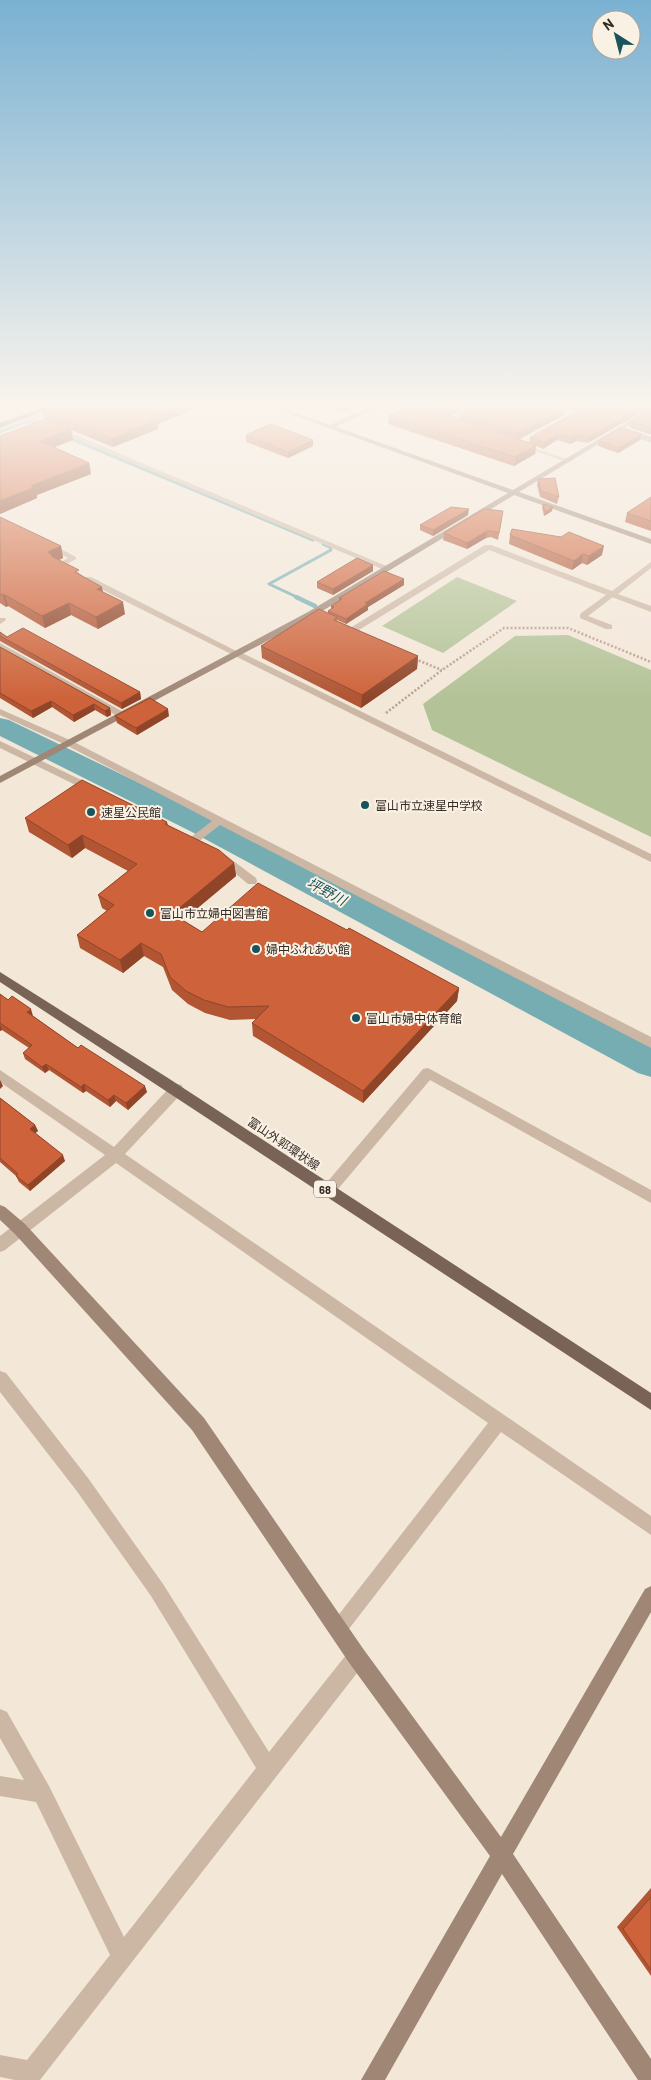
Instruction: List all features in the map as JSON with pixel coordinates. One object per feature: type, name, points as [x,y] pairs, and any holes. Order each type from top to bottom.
[{"type":"main road","name":"富山外郭環状線","points":[[0,976],[177,1089],[328,1191],[651,1402]]},
{"type":"street","points":[[238,505],[387,568]]},
{"type":"street","points":[[0,780],[238,654],[319,617],[387,568],[493,505]]},
{"type":"street","points":[[547,505],[651,542]]},
{"type":"street","points":[[319,617],[351,631],[488,547],[651,609]]},
{"type":"street","points":[[613,594],[651,564]]},
{"type":"street","points":[[0,646],[122,715]]},
{"type":"street","points":[[238,654],[651,858]]},
{"type":"street","points":[[0,712],[70,743],[651,1043]]},
{"type":"street","points":[[0,744],[105,795]]},
{"type":"street","points":[[183,834],[198,842],[220,820]]},
{"type":"street","points":[[217,852],[252,881]]},
{"type":"street","points":[[328,1191],[428,1073],[651,1197]]},
{"type":"street","points":[[0,1075],[114,1156],[651,1526]]},
{"type":"street","points":[[0,1245],[114,1156],[177,1089]]},
{"type":"street","points":[[0,1211],[20,1228],[198,1424],[357,1657],[502,1856],[651,2079]]},
{"type":"street","points":[[0,1379],[82,1484],[157,1590],[267,1767]]},
{"type":"street","points":[[339,1628],[499,1422]]},
{"type":"street","points":[[372,2080],[651,1595]]},
{"type":"street","points":[[0,2066],[32,2072],[123,1958],[267,1767],[357,1657]]},
{"type":"street","points":[[0,1719],[42,1793],[123,1958]]},
{"type":"street","points":[[0,1786],[42,1793]]},
{"type":"lane","points":[[41,541],[74,558],[59,565],[238,654]]},
{"type":"lane","points":[[609,627],[583,616],[613,594]]},
{"type":"path","points":[[384,714],[442,670],[504,628],[568,628],[651,662]]},
{"type":"path","points":[[415,658],[442,670]]},
{"type":"green space","points":[[457,577],[517,601],[443,653],[382,626]]},
{"type":"green space","points":[[568,635],[651,670],[651,837],[432,730],[423,704],[515,636]]},
{"type":"building","points":[[543,505],[553,507],[545,512]]},
{"type":"building","points":[[639,505],[651,505],[651,521],[627,513]]},
{"type":"building","points":[[451,507],[469,509],[433,530],[420,525]]},
{"type":"building","points":[[484,509],[503,511],[499,533],[487,531],[467,543],[444,533]]},
{"type":"building","points":[[0,517],[61,546],[48,552],[53,557],[79,570],[75,572],[102,587],[97,589],[123,602],[96,617],[69,603],[42,616],[0,594]]},
{"type":"building","points":[[512,529],[561,537],[569,532],[604,546],[589,556],[583,554],[574,561],[510,535]]},
{"type":"building","points":[[357,558],[373,565],[333,589],[317,582]]},
{"type":"building","points":[[384,571],[404,579],[365,603],[368,604],[346,619],[328,611],[334,607],[331,606],[342,599],[339,598]]},
{"type":"building","points":[[319,609],[337,617],[334,620],[418,656],[362,695],[261,646]]},
{"type":"building","points":[[23,628],[140,692],[121,703],[0,636],[0,632],[7,637]]},
{"type":"building","points":[[0,647],[110,708],[105,711],[94,704],[73,715],[51,701],[31,711],[0,693]]},
{"type":"building","points":[[150,698],[168,709],[136,728],[115,716]]},
{"type":"building","points":[[82,780],[219,850],[234,863],[172,914],[202,932],[258,883],[347,930],[349,928],[459,988],[363,1091],[252,1023],[269,1006],[228,1007],[204,1000],[186,991],[170,977],[161,954],[141,943],[120,960],[77,935],[114,905],[98,895],[137,864],[82,835],[68,845],[25,818]]},
{"type":"building","points":[[0,994],[8,1000],[12,996],[31,1009],[27,1012],[78,1048],[81,1045],[145,1086],[126,1103],[114,1095],[108,1100],[84,1084],[81,1087],[46,1064],[42,1067],[23,1053],[32,1045],[0,1023]]},
{"type":"building","points":[[0,1098],[35,1125],[30,1129],[63,1155],[28,1185],[16,1176],[18,1174],[0,1158]]},
{"type":"building","points":[[651,1897],[651,1970],[623,1929]]},
{"type":"waterway","points":[[230,505],[313,540]]},
{"type":"waterway","points":[[299,598],[269,584],[331,550],[330,547],[323,544]]},
{"type":"waterway","points":[[296,597],[315,606]]},
{"type":"waterway","name":"坪野川","points":[[0,726],[202,825],[651,1063]]},
{"type":"place","name":"富山市立速星中学校","points":[[365,805]]},
{"type":"place","name":"速星公民館","points":[[91,812]]},
{"type":"place","name":"富山市立婦中図書館","points":[[150,913]]},
{"type":"place","name":"婦中ふれあい館","points":[[256,949]]},
{"type":"place","name":"富山市婦中体育館","points":[[356,1018]]}]
